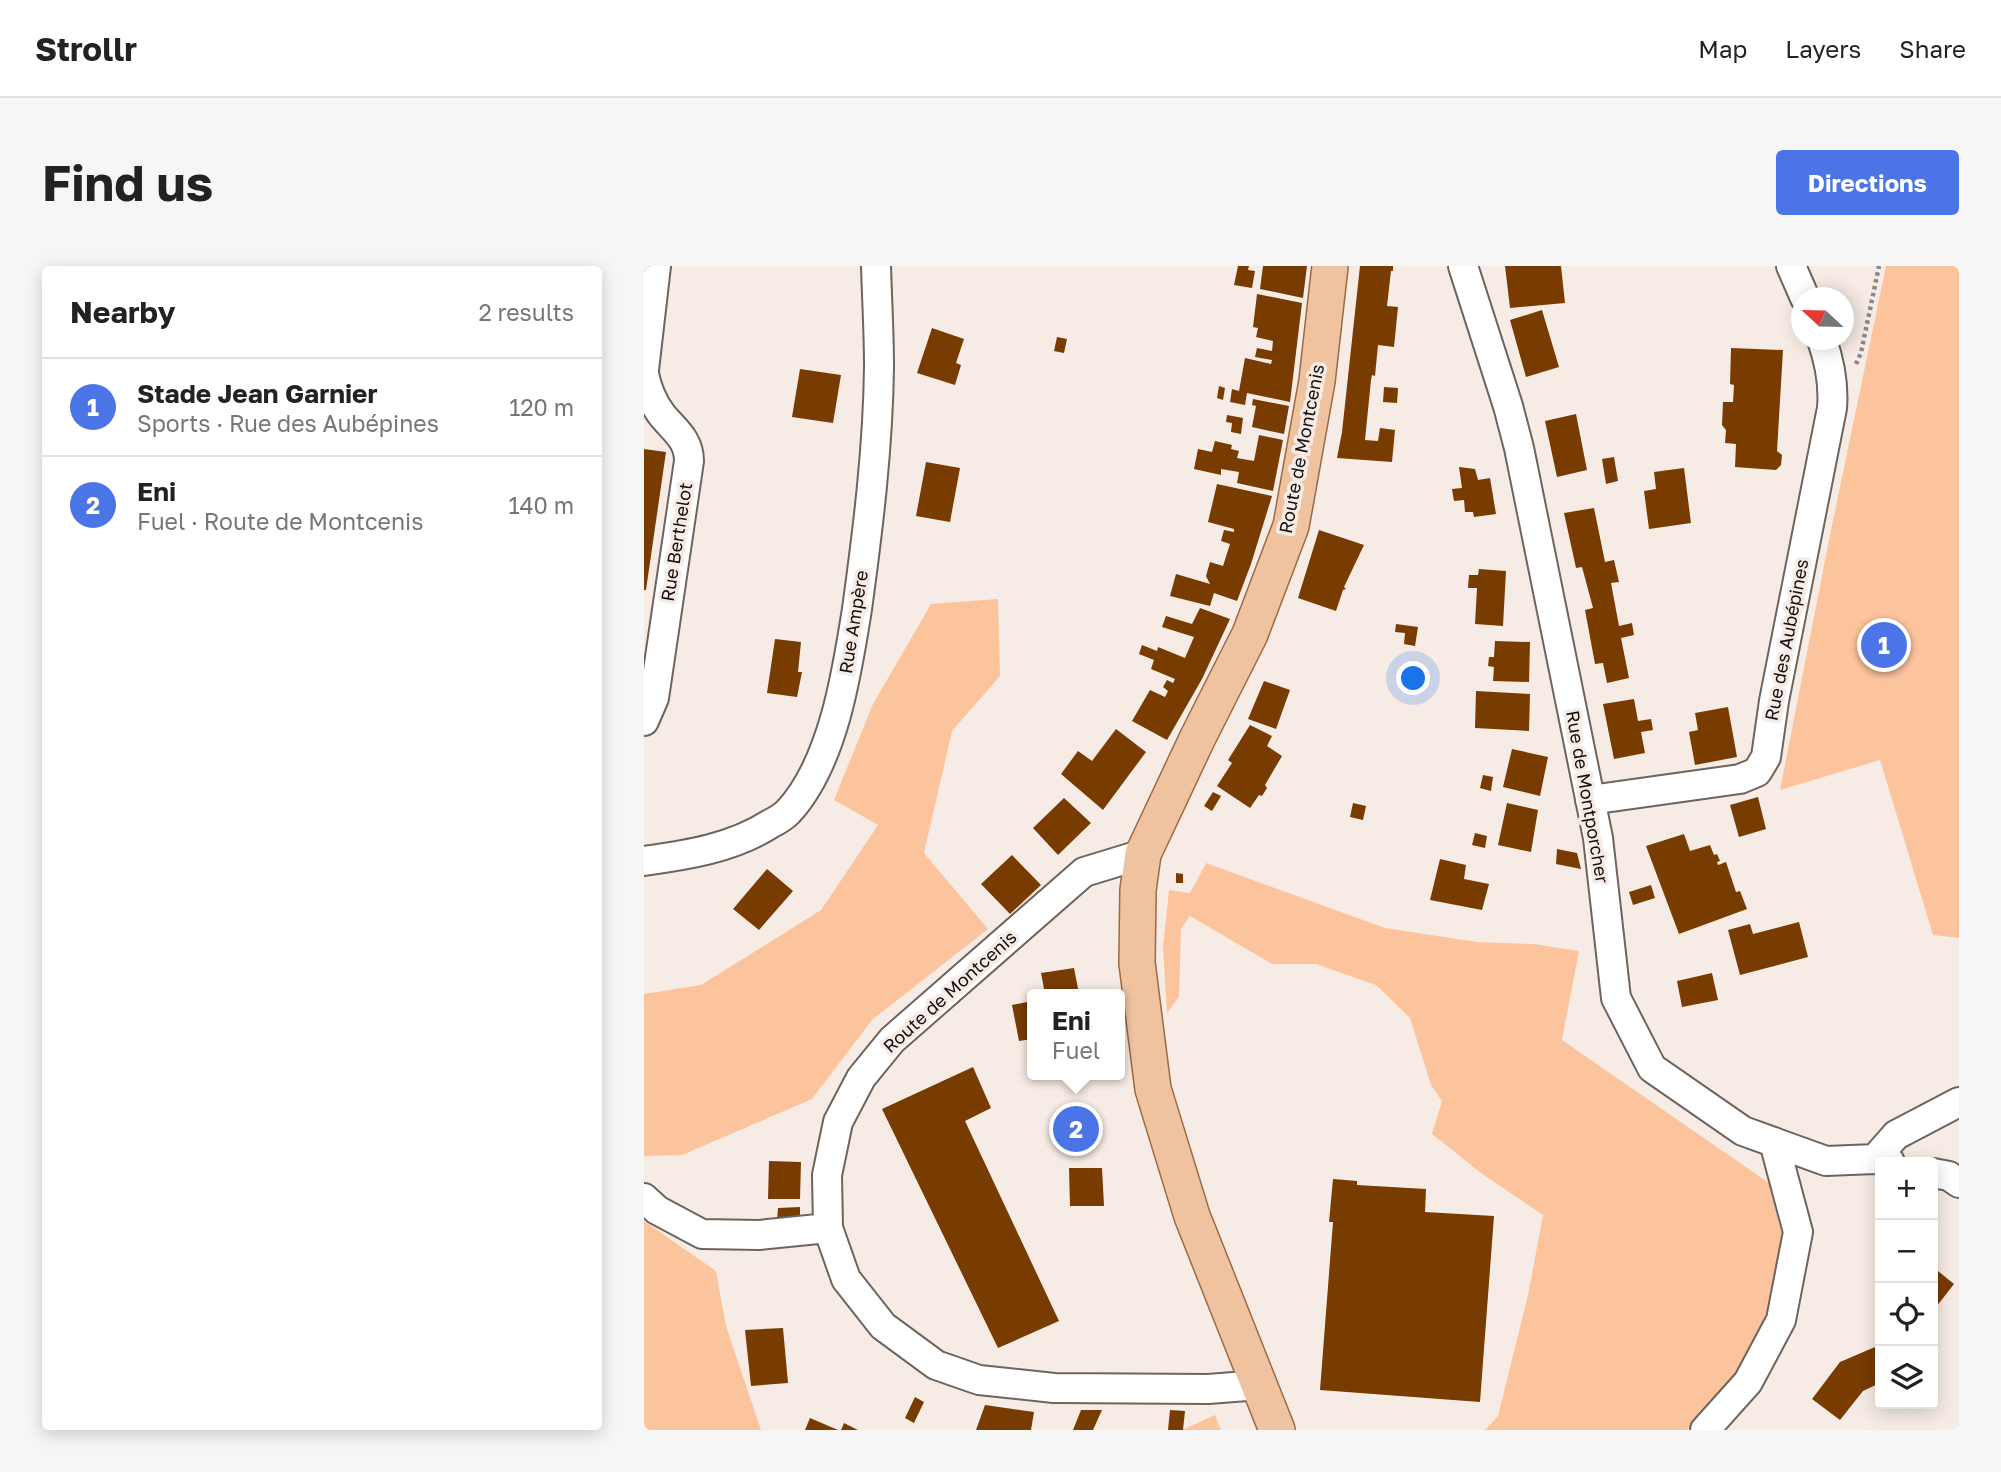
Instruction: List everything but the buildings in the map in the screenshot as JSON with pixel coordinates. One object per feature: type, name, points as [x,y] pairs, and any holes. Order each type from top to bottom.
[{"type":"main road","name":"Route de Montcenis","points":[[1277,1430],[1192,1216],[1153,1089],[1137,963],[1138,890],[1143,854],[1250,634],[1291,526],[1317,381],[1330,266]]},
{"type":"street","name":"Rue Berthelot","points":[[644,721],[654,698],[690,461],[689,450],[681,435],[661,414],[647,390],[644,372],[656,266]]},
{"type":"street","name":"Rue Ampère","points":[[644,861],[677,857],[732,843],[761,830],[787,814],[806,787],[821,757],[836,717],[849,664],[864,557],[879,368],[877,266]]},
{"type":"street","name":"Rue de Montporcher","points":[[1462,266],[1519,448],[1598,838],[1616,998],[1652,1068],[1743,1131],[1826,1161],[1875,1160]]},
{"type":"street","points":[[1791,266],[1800,287]]},
{"type":"street","name":"Rue des Aubépines","points":[[1590,800],[1740,779],[1757,772],[1766,757],[1774,701],[1832,408],[1833,387],[1825,350]]},
{"type":"street","name":"Route de Montcenis","points":[[1143,854],[1084,873],[892,1040],[861,1078],[838,1122],[827,1175],[828,1228],[846,1279],[883,1326],[936,1365],[979,1380],[1054,1388],[1208,1389],[1260,1385]]},
{"type":"street","points":[[1885,1157],[1896,1135],[1959,1102]]},
{"type":"street","points":[[1705,1430],[1748,1382],[1781,1320],[1798,1232],[1774,1142]]},
{"type":"street","points":[[1938,1174],[1959,1183]]},
{"type":"street","points":[[644,1198],[656,1210],[702,1234],[759,1235],[828,1228]]},
{"type":"path","points":[[1833,387],[1854,368],[1861,353],[1879,266]]},
{"type":"shaded area","points":[[1886,266],[1959,266],[1959,938],[1933,935],[1880,760],[1780,790]]},
{"type":"shaded area","points":[[998,599],[1000,676],[952,731],[924,853],[988,929],[872,1020],[812,1099],[682,1155],[644,1156],[644,994],[701,985],[821,910],[878,825],[834,800],[873,704],[931,604]]},
{"type":"shaded area","points":[[1206,863],[1385,928],[1477,942],[1534,944],[1579,951],[1562,1040],[1769,1183],[1784,1242],[1767,1314],[1739,1374],[1687,1430],[1485,1430],[1498,1416],[1528,1295],[1543,1215],[1481,1173],[1432,1134],[1442,1101],[1431,1085],[1410,1018],[1376,985],[1316,964],[1272,964],[1190,916],[1181,929],[1179,997],[1167,1013],[1163,948],[1169,890],[1190,893]]},
{"type":"shaded area","points":[[644,1221],[716,1271],[726,1326],[761,1430],[644,1430]]},
{"type":"shaded area","points":[[1215,1415],[1221,1430],[1182,1430]]},
{"type":"place","name":"Stade Jean Garnier","points":[[1884,645]]},
{"type":"place","name":"Eni","points":[[1076,1129]]}]
